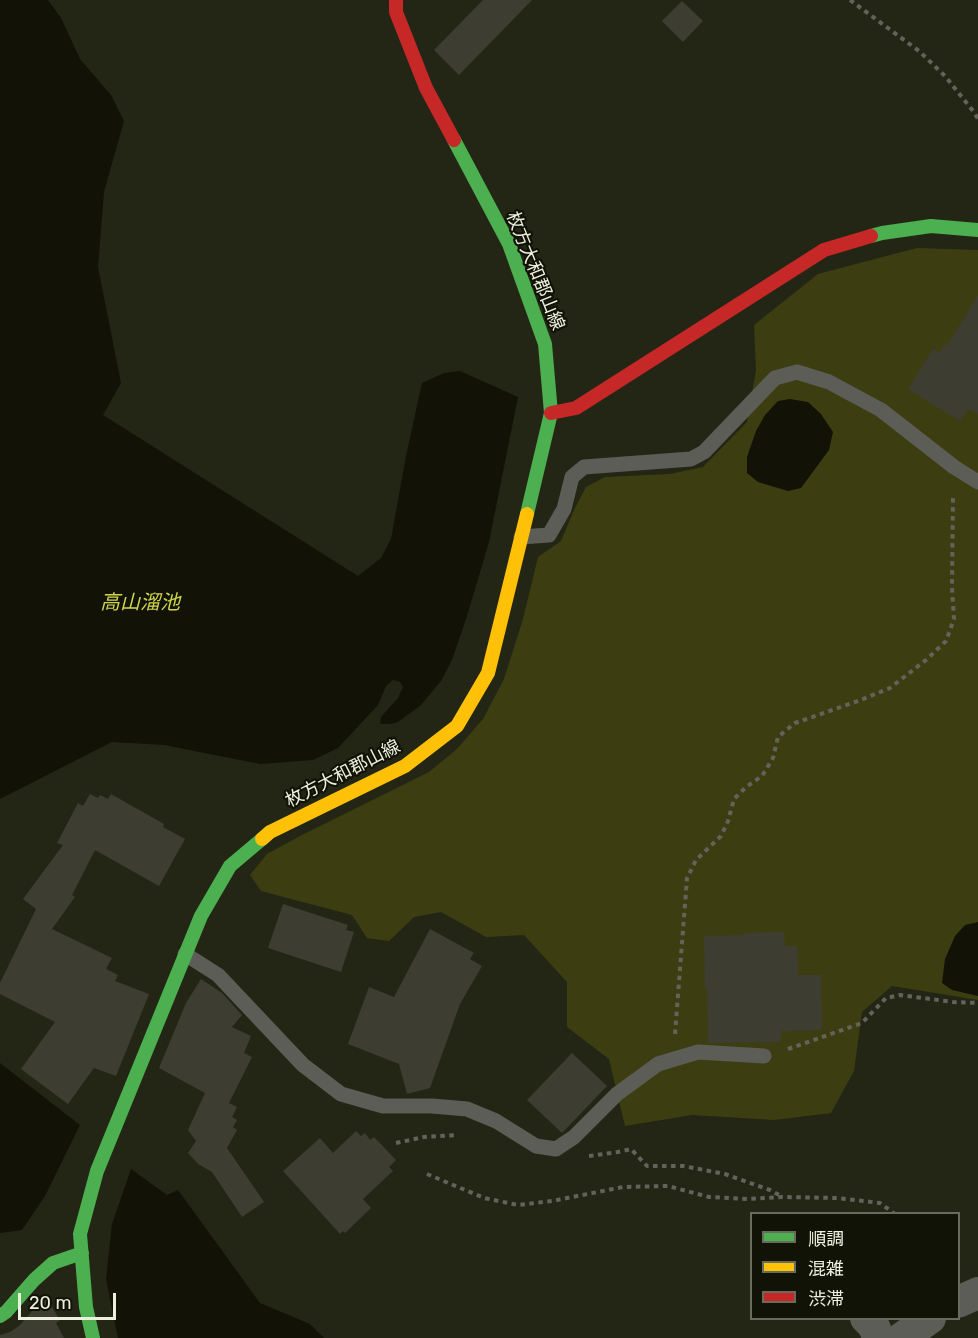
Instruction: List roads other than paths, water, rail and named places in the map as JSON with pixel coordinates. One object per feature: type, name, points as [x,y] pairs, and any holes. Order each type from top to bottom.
[{"type":"main road","name":"枚方大和郡山線","points":[[93,1338],[86,1307],[80,1234],[97,1171],[201,916],[230,866],[270,832],[405,766],[457,726],[488,673],[551,413],[545,344],[509,244],[426,88],[396,12],[396,0]]},
{"type":"main road","points":[[551,413],[576,408],[824,250],[882,233],[931,226],[978,230]]},
{"type":"main road","points":[[0,1316],[53,1263],[82,1253]]},
{"type":"street","points":[[960,1301],[978,1293]]},
{"type":"street","points":[[868,1320],[879,1338]]},
{"type":"street","points":[[902,1338],[927,1320]]},
{"type":"lane","points":[[521,537],[549,535],[564,509],[572,477],[584,467],[691,459],[704,452],[775,378],[797,372],[830,382],[881,410],[978,482]]},
{"type":"lane","points":[[185,954],[218,975],[303,1065],[341,1094],[383,1106],[467,1109],[495,1121],[536,1146],[556,1149],[574,1137],[617,1094],[658,1064],[698,1052],[764,1056]]},
{"type":"water","name":"高山溜池","points":[[0,0],[48,0],[61,18],[80,59],[111,95],[124,121],[104,192],[98,267],[121,383],[103,415],[358,576],[381,558],[391,539],[422,383],[444,373],[460,371],[518,397],[489,542],[452,660],[441,681],[421,705],[398,722],[380,724],[381,717],[398,698],[403,687],[400,682],[393,680],[386,686],[378,705],[338,748],[313,760],[260,764],[164,745],[112,742],[0,799]]},
{"type":"water","points":[[790,399],[808,402],[821,414],[833,432],[829,450],[801,488],[788,491],[758,482],[747,473],[747,457],[756,431],[765,415],[778,401]]},
{"type":"water","points":[[978,922],[978,996],[952,990],[942,983],[945,959],[955,936],[965,925]]},
{"type":"water","points":[[0,1063],[80,1125],[45,1196],[22,1230],[0,1233]]},
{"type":"water","points":[[131,1169],[167,1195],[178,1190],[260,1303],[310,1324],[324,1338],[118,1338],[106,1279],[112,1224]]}]
